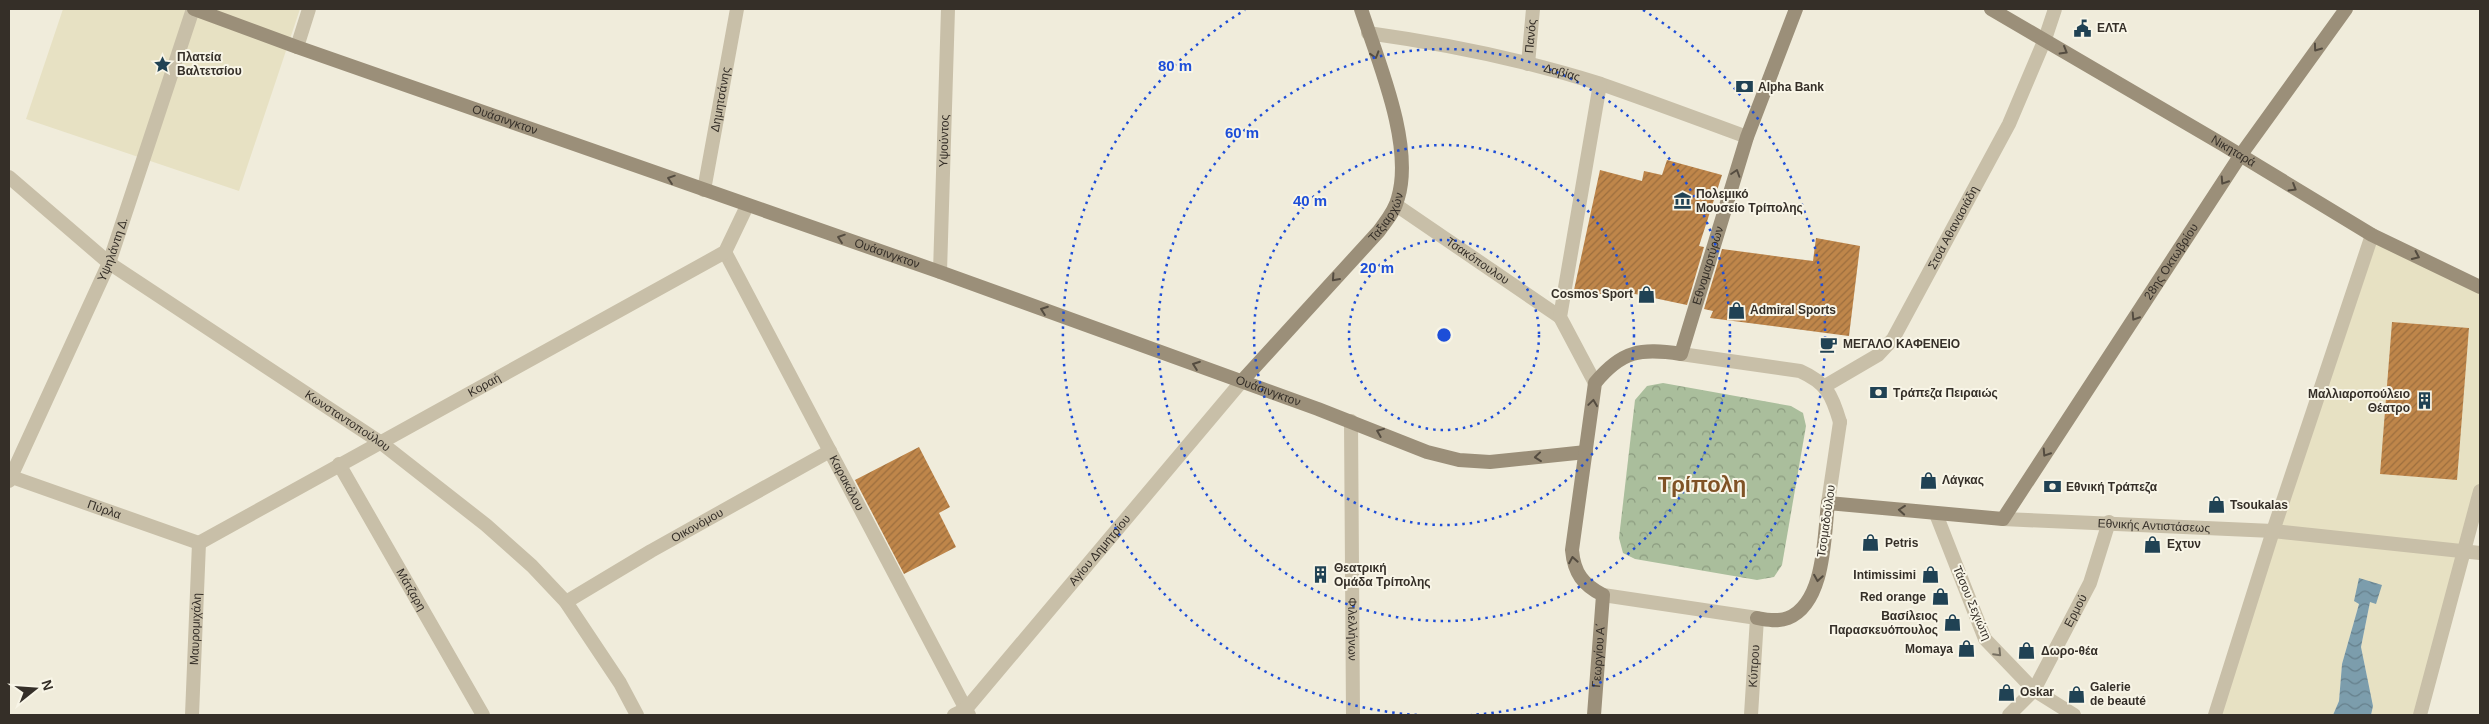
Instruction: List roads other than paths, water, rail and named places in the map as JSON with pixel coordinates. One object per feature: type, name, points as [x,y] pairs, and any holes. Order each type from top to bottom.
[{"type":"main road","name":"Ουάσινγκτον","points":[[194,9],[747,206],[940,272],[1351,421],[1427,452],[1459,460],[1490,462],[1586,452]]},
{"type":"main road","name":"Ταξιαρχών","points":[[1242,381],[1379,231],[1396,205],[1403,168],[1400,139],[1360,9]]},
{"type":"main road","name":"Εθνομαρτύρων","points":[[1682,354],[1747,138],[1796,9]]},
{"type":"main road","name":"Νικηταρά","points":[[1991,9],[2222,144],[2372,235],[2480,286]]},
{"type":"main road","name":"28ης Οκτωβρίου","points":[[2003,519],[2240,156],[2346,9]]},
{"type":"main road","points":[[1596,383],[1608,368],[1621,358],[1637,352],[1654,350],[1682,354]]},
{"type":"main road","name":"Τσομαδούλου","points":[[1596,383],[1572,550],[1573,566],[1581,579],[1592,589],[1603,595]]},
{"type":"main road","name":"Εθνικής Αντιστάσεως","points":[[1828,503],[2003,519]]},
{"type":"main road","name":"Τσομαδούλου","points":[[1757,618],[1774,621],[1788,618],[1800,610],[1810,599],[1816,586],[1828,503]]},
{"type":"main road","name":"Γεωργίου Α΄","points":[[1594,715],[1603,595]]},
{"type":"street","name":"Υψηλάντη Δ.","points":[[9,478],[109,263],[194,9]]},
{"type":"street","points":[[297,47],[309,9]]},
{"type":"street","name":"Δημητσάνης","points":[[704,190],[737,9]]},
{"type":"street","name":"Υψούντος","points":[[940,272],[948,9]]},
{"type":"street","name":"Πανός","points":[[1528,64],[1533,9]]},
{"type":"street","name":"Στοά Αθανασιάδη","points":[[1825,386],[1878,356],[1893,339],[2009,124],[2055,9]]},
{"type":"street","name":"Δαβίας","points":[[1368,33],[1436,43],[1528,64],[1600,84],[1747,138]]},
{"type":"street","points":[[1596,383],[1560,317],[1600,84]]},
{"type":"street","name":"Κωνσταντοπούλου","points":[[9,177],[109,263],[380,442],[486,525],[532,566],[566,602],[620,683],[637,715]]},
{"type":"street","name":"Τσακόπουλου","points":[[1396,205],[1560,317]]},
{"type":"street","points":[[725,252],[747,206]]},
{"type":"street","points":[[2214,715],[2372,235]]},
{"type":"street","name":"Κοραή","points":[[199,543],[725,252]]},
{"type":"street","name":"Καρακάλου","points":[[725,252],[830,451],[963,713]]},
{"type":"street","points":[[1682,354],[1800,371],[1815,378],[1825,386]]},
{"type":"street","name":"Αγίου Δημητρίου","points":[[963,713],[1242,381]]},
{"type":"street","name":"Τσομαδούλου","points":[[1825,386],[1834,402],[1840,422],[1828,503]]},
{"type":"street","name":"Φιλελλήνων","points":[[1351,421],[1353,715]]},
{"type":"street","name":"Οικονόμου","points":[[566,602],[651,551],[830,451]]},
{"type":"street","name":"Μάτζαρη","points":[[339,464],[483,715]]},
{"type":"street","name":"Πύρλα","points":[[9,478],[199,543]]},
{"type":"street","points":[[2420,715],[2480,491]]},
{"type":"street","name":"Τάσου Σεχιώτη","points":[[1936,514],[1985,639],[2034,690],[2074,715]]},
{"type":"street","name":"Εθνικής Αντιστάσεως","points":[[2003,519],[2109,522],[2273,531],[2480,553]]},
{"type":"street","name":"Ερμού","points":[[2009,715],[2034,690],[2090,583],[2109,522]]},
{"type":"street","name":"Μαυρομιχάλη","points":[[192,715],[199,543]]},
{"type":"street","name":"Τσομαδούλου","points":[[1603,595],[1757,618]]},
{"type":"street","name":"Κύπρου","points":[[1751,715],[1757,618]]},
{"type":"water","points":[[2359,578],[2382,585],[2376,604],[2370,602],[2361,647],[2373,706],[2371,715],[2333,715],[2339,701],[2342,664],[2359,604],[2354,601]]},
{"type":"place","name":"ΕΛΤΑ","points":[[2083,28]]},
{"type":"place","name":"Πλατεία Βαλτετσίου","points":[[163,64]]},
{"type":"place","name":"Alpha Bank","points":[[1744,87]]},
{"type":"place","name":"Πολεμικό Μουσείο Τρίπολης","points":[[1682,201]]},
{"type":"place","name":"Cosmos Sport","points":[[1647,294]]},
{"type":"place","name":"Admiral Sports","points":[[1736,310]]},
{"type":"place","name":"ΜΕΓΑΛΟ ΚΑΦΕΝΕΙΟ","points":[[1829,344]]},
{"type":"place","name":"Τράπεζα Πειραιώς","points":[[1879,393]]},
{"type":"place","name":"Μαλλιαροπούλειο Θέατρο","points":[[2424,401]]},
{"type":"place","name":"Λάγκας","points":[[1928,480]]},
{"type":"place","name":"Εθνική Τράπεζα","points":[[2052,487]]},
{"type":"place","name":"Tsoukalas","points":[[2216,505]]},
{"type":"place","name":"Petris","points":[[1871,543]]},
{"type":"place","name":"Εχτυν","points":[[2153,544]]},
{"type":"place","name":"Θεατρική Ομάδα Τρίπολης","points":[[1320,575]]},
{"type":"place","name":"Intimissimi","points":[[1930,575]]},
{"type":"place","name":"Red orange","points":[[1940,597]]},
{"type":"place","name":"Βασίλειος Παρασκευόπουλος","points":[[1952,623]]},
{"type":"place","name":"Momaya","points":[[1967,649]]},
{"type":"place","name":"Δωρο-θέα","points":[[2027,651]]},
{"type":"place","name":"Oskar","points":[[2006,692]]},
{"type":"place","name":"Galerie de beauté","points":[[2076,694]]},
{"type":"district","name":"Τρίπολη","points":[[1702,484]]}]
